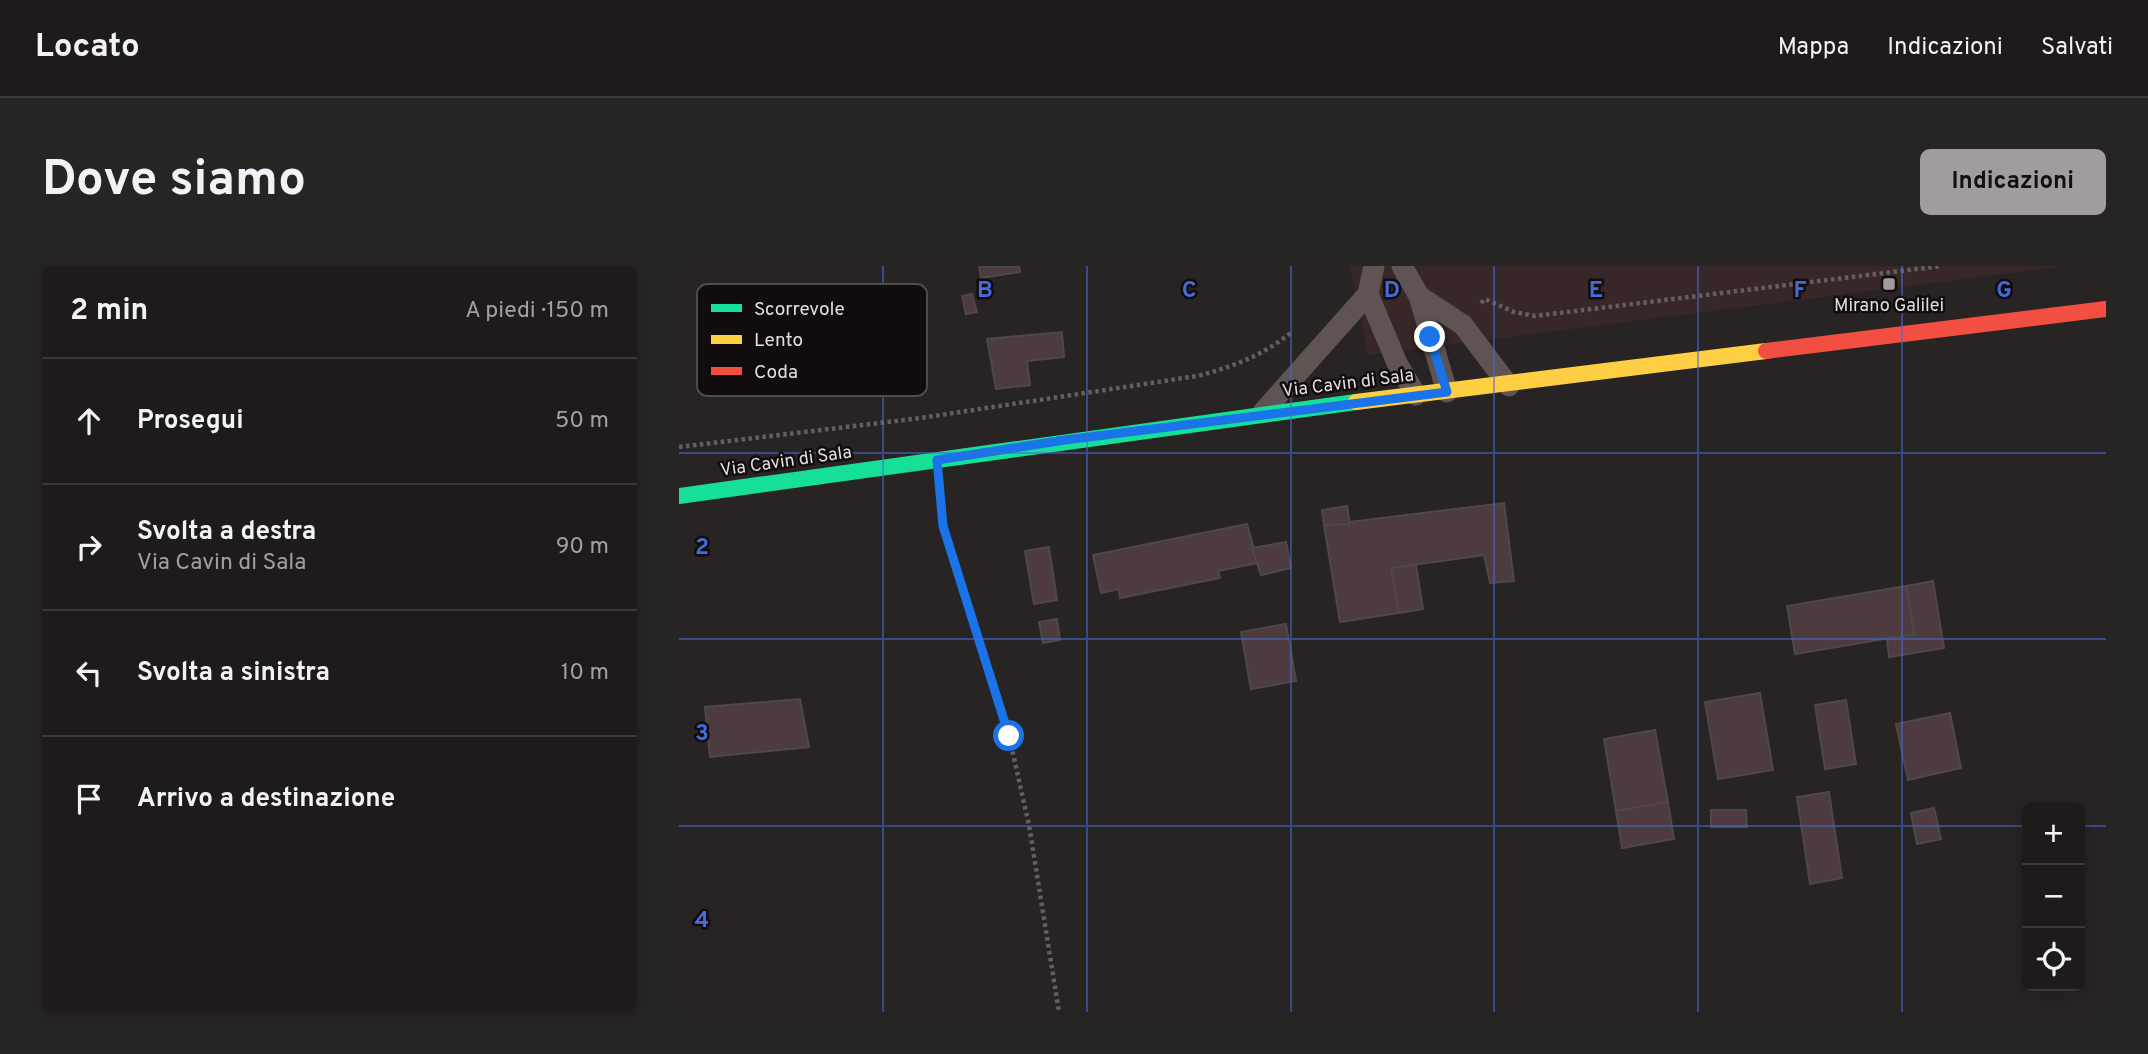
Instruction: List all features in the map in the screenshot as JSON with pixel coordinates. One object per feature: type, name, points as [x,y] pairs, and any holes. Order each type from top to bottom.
[{"type":"main road","name":"Via Cavin di Sala","points":[[679,496],[1261,414],[1510,386],[2106,309]]},
{"type":"lane","points":[[1261,414],[1368,294],[1374,266]]},
{"type":"lane","points":[[1402,266],[1419,296],[1447,392]]},
{"type":"lane","points":[[1368,294],[1397,363],[1416,395]]},
{"type":"lane","points":[[1419,296],[1463,325],[1510,386]]},
{"type":"path","points":[[937,460],[943,526],[1012,749],[1028,825],[1059,1012]]},
{"type":"shaded area","points":[[1350,266],[2065,266],[1368,355]]},
{"type":"building","points":[[979,266],[1019,266],[1020,272],[981,278]]},
{"type":"building","points":[[972,294],[977,312],[966,314],[962,296]]},
{"type":"building","points":[[1062,332],[1064,357],[1027,361],[1030,385],[996,389],[987,339]]},
{"type":"building","points":[[1504,503],[1514,581],[1490,583],[1484,555],[1391,568],[1399,613],[1340,622],[1324,525]]},
{"type":"building","points":[[1347,506],[1350,524],[1324,525],[1322,510]]},
{"type":"building","points":[[1247,524],[1258,563],[1218,571],[1220,578],[1120,598],[1119,589],[1101,593],[1093,555]]},
{"type":"building","points":[[1286,542],[1291,568],[1261,575],[1252,548]]},
{"type":"building","points":[[1049,547],[1057,600],[1034,604],[1025,551]]},
{"type":"building","points":[[1416,565],[1423,609],[1399,613],[1391,568]]},
{"type":"building","points":[[1933,581],[1944,648],[1889,657],[1887,639],[1914,634],[1906,586]]},
{"type":"building","points":[[1906,586],[1914,634],[1795,654],[1787,606]]},
{"type":"building","points":[[1057,619],[1060,640],[1043,643],[1039,622]]},
{"type":"building","points":[[1286,624],[1296,681],[1251,689],[1241,632]]},
{"type":"building","points":[[1760,693],[1773,770],[1718,779],[1705,702]]},
{"type":"building","points":[[800,699],[809,747],[710,757],[705,707]]},
{"type":"building","points":[[1846,700],[1856,764],[1825,769],[1815,705]]},
{"type":"building","points":[[1950,713],[1961,768],[1908,780],[1896,724]]},
{"type":"building","points":[[1655,730],[1668,802],[1616,811],[1604,739]]},
{"type":"building","points":[[1829,792],[1842,878],[1810,884],[1797,797]]},
{"type":"building","points":[[1668,802],[1674,839],[1622,848],[1616,811]]},
{"type":"building","points":[[1934,808],[1941,839],[1917,844],[1911,813]]},
{"type":"building","points":[[1711,810],[1746,810],[1747,827],[1711,827]]},
{"type":"traffic: fast","points":[[679,496],[1356,402]]},
{"type":"traffic: slow","points":[[1356,402],[1766,351]]},
{"type":"traffic: jam","points":[[1766,351],[2106,309]]},
{"type":"place","name":"Mirano Galilei","points":[[1889,284]]},
{"type":"route","points":[[1009,736],[943,526],[937,460],[1065,440],[1447,392],[1430,337]]}]
